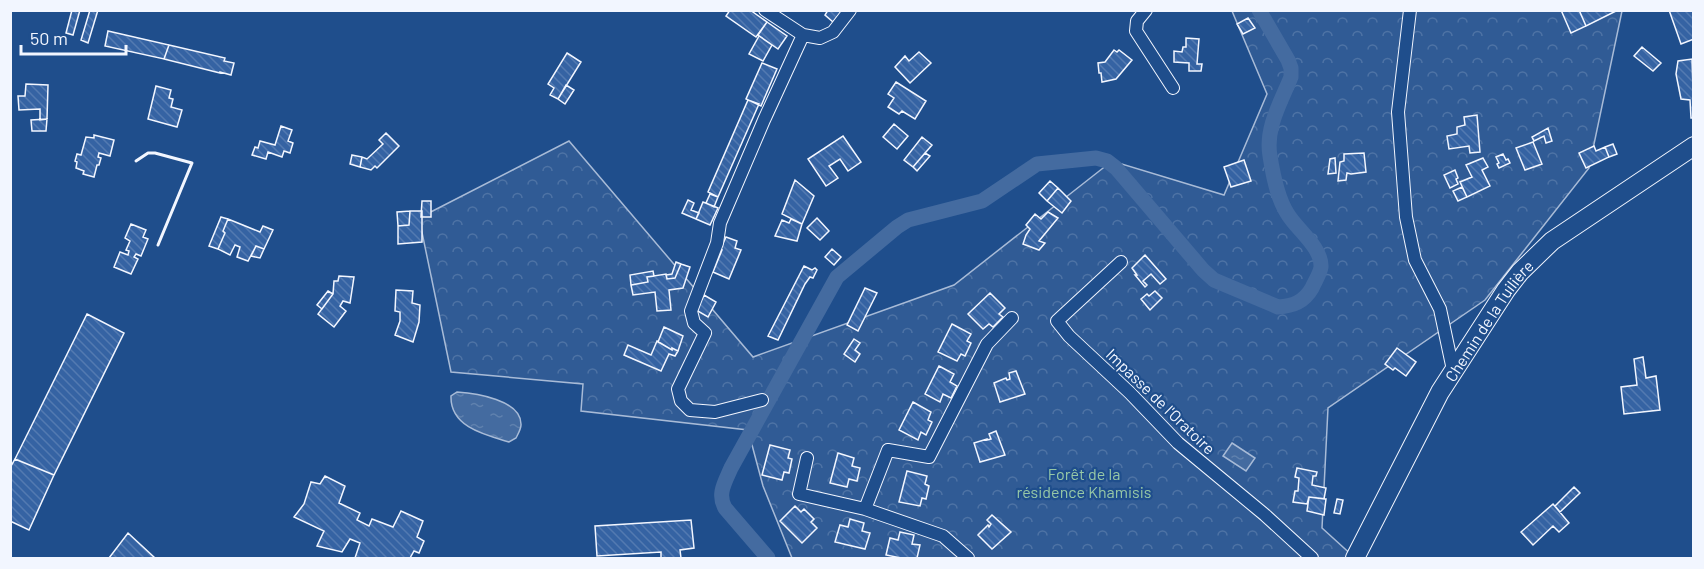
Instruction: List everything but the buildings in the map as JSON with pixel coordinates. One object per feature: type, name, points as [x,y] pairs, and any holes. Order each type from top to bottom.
[{"type":"street","points":[[765,10],[803,35],[820,38],[833,32],[850,10]]},
{"type":"street","points":[[1146,10],[1137,21],[1137,31],[1173,88]]},
{"type":"street","points":[[1410,10],[1398,112],[1406,217],[1415,260],[1440,309],[1453,370]]},
{"type":"street","points":[[762,400],[715,412],[690,410],[681,401],[678,389],[705,333],[694,323],[691,311],[717,243],[720,223],[803,35]]},
{"type":"street","name":"Chemin de la Tuilière","points":[[1355,558],[1440,392],[1520,272],[1552,241],[1694,146]]},
{"type":"street","name":"Impasse de l'Oratoire","points":[[1121,262],[1057,321],[1069,336],[1130,393],[1178,443],[1265,515],[1312,558]]},
{"type":"street","points":[[866,509],[888,450],[929,457],[987,344],[1012,318]]},
{"type":"street","points":[[807,458],[800,494],[866,509],[943,536],[968,558]]},
{"type":"green space","name":"Forêt de la résidence Khamisis","points":[[1232,11],[1622,11],[1589,168],[1485,300],[1328,408],[1322,528],[1355,558],[792,558],[763,486],[748,430],[581,411],[583,384],[451,372],[419,218],[569,141],[753,357],[954,285],[1112,161],[1224,195],[1267,94]]},
{"type":"water","points":[[457,392],[485,396],[514,409],[521,425],[516,438],[509,442],[480,433],[463,422],[452,407],[451,396]]},
{"type":"water","points":[[1232,443],[1255,458],[1246,471],[1223,456]]},
{"type":"waterway","points":[[768,558],[725,508],[722,498],[724,483],[837,277],[908,220],[982,201],[1037,164],[1096,158],[1107,161],[1116,168],[1214,280],[1278,307],[1289,306],[1305,297],[1320,272],[1320,260],[1313,245],[1284,207],[1274,178],[1269,146],[1272,125],[1291,77],[1291,68],[1259,10]]},
{"type":"wall","points":[[136,161],[148,153],[155,153],[192,163],[158,245]]}]
